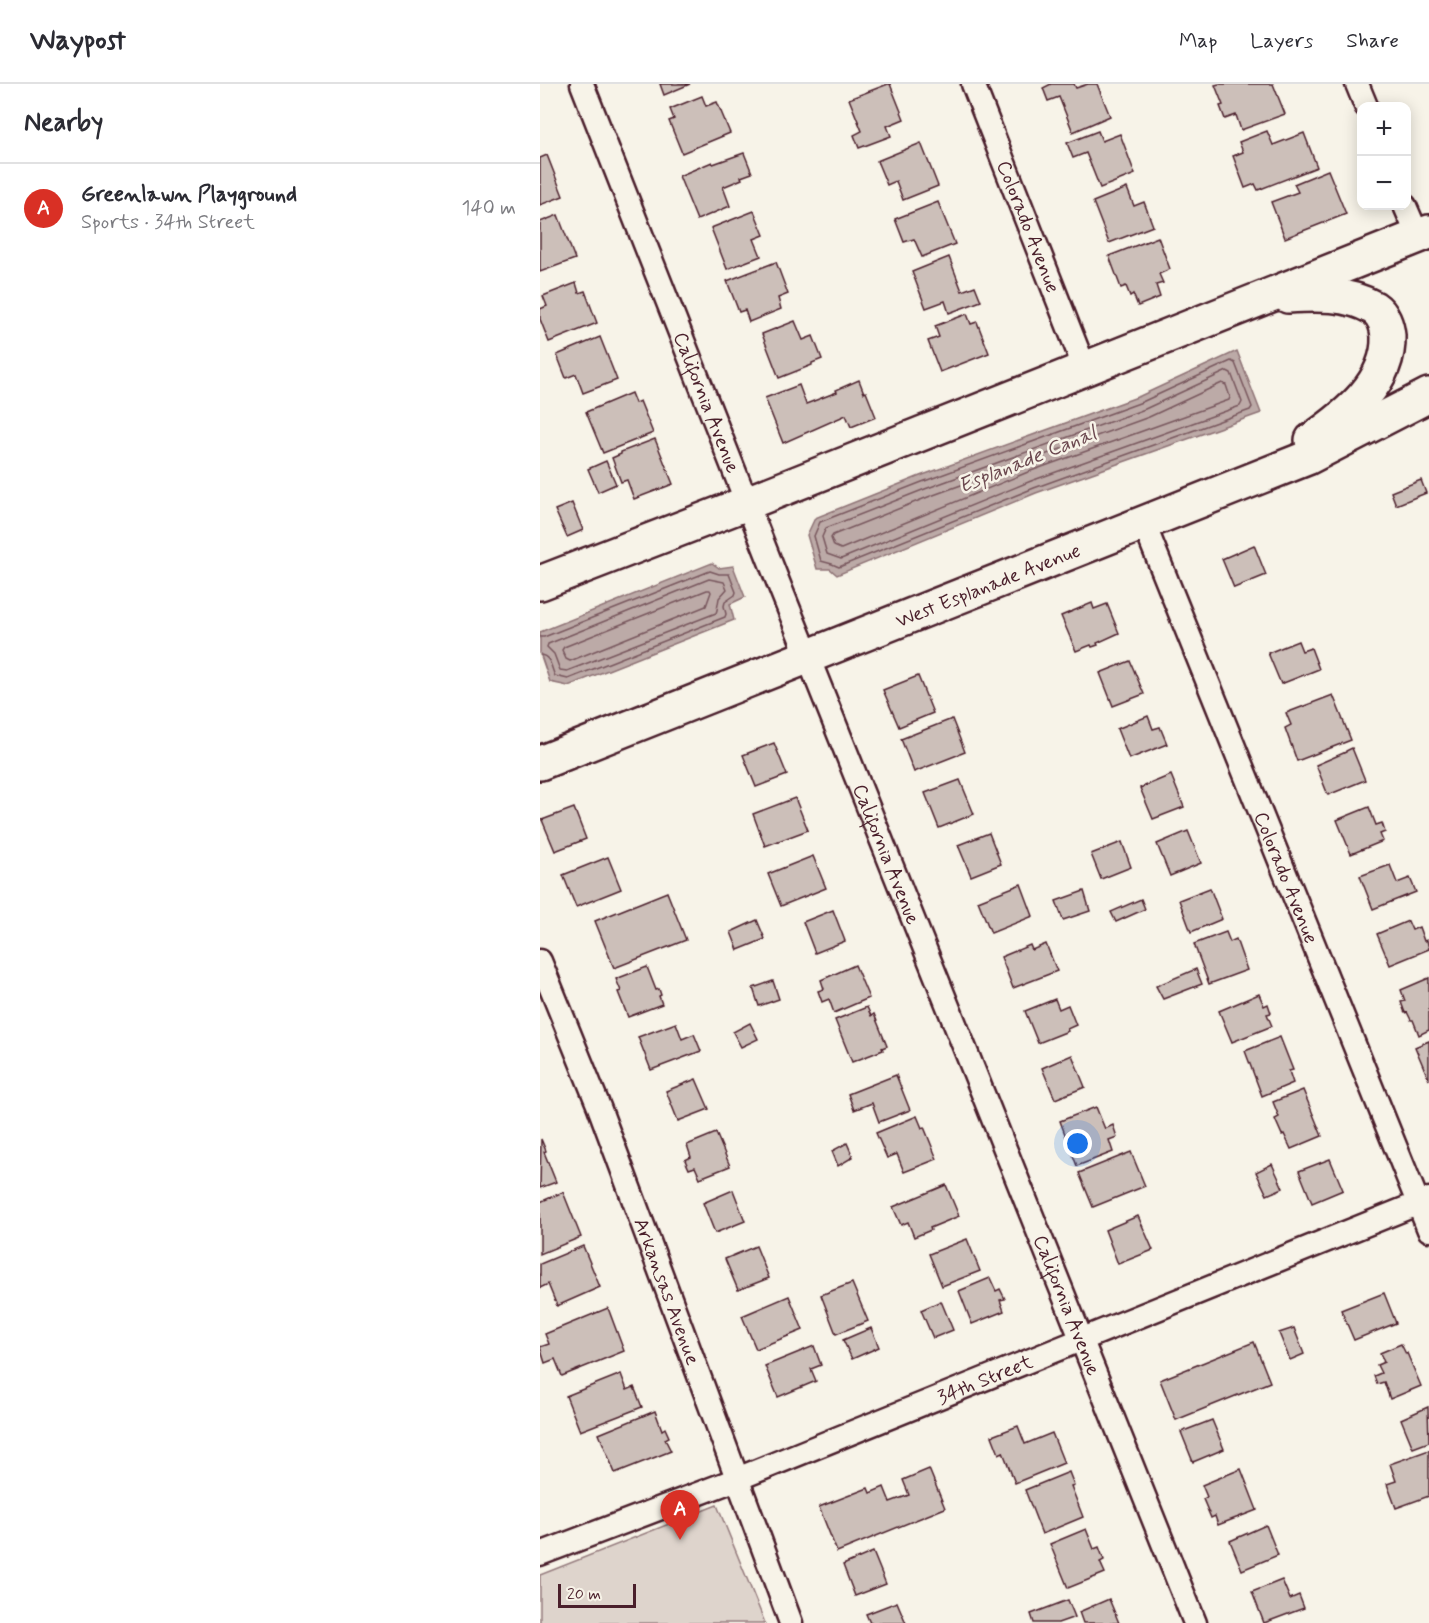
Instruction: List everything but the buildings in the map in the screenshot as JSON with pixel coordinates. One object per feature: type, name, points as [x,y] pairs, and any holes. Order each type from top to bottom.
[{"type":"main road","points":[[540,583],[1423,234]]},
{"type":"main road","points":[[1251,481],[1333,426],[1366,394],[1382,369],[1388,345],[1387,326],[1376,309],[1359,302],[1337,296],[1267,297]]},
{"type":"main road","name":"West Esplanade Avenue","points":[[540,764],[1307,458],[1429,395]]},
{"type":"street","name":"California Avenue","points":[[582,84],[1195,1623]]},
{"type":"street","name":"Colorado Avenue","points":[[973,84],[1085,369]]},
{"type":"street","points":[[1357,84],[1364,102]]},
{"type":"street","points":[[1408,210],[1423,234]]},
{"type":"street","name":"Colorado Avenue","points":[[1144,524],[1424,1201],[1429,1230]]},
{"type":"street","name":"Arkansas Avenue","points":[[540,961],[599,1107],[791,1623]]},
{"type":"street","name":"34th Street","points":[[540,1554],[736,1479],[1424,1201]]},
{"type":"shaded area","points":[[717,1505],[765,1623],[540,1623],[540,1575]]},
{"type":"water","name":"Esplanade Canal","points":[[1237,351],[1261,413],[1036,493],[837,575],[830,569],[817,569],[807,535],[815,518],[920,476],[1140,396]]},
{"type":"water","points":[[712,563],[719,568],[733,566],[745,597],[730,604],[734,620],[568,686],[550,682],[540,653],[540,632]]},
{"type":"place","name":"Greenlawn Playground","points":[[680,1540]]}]
